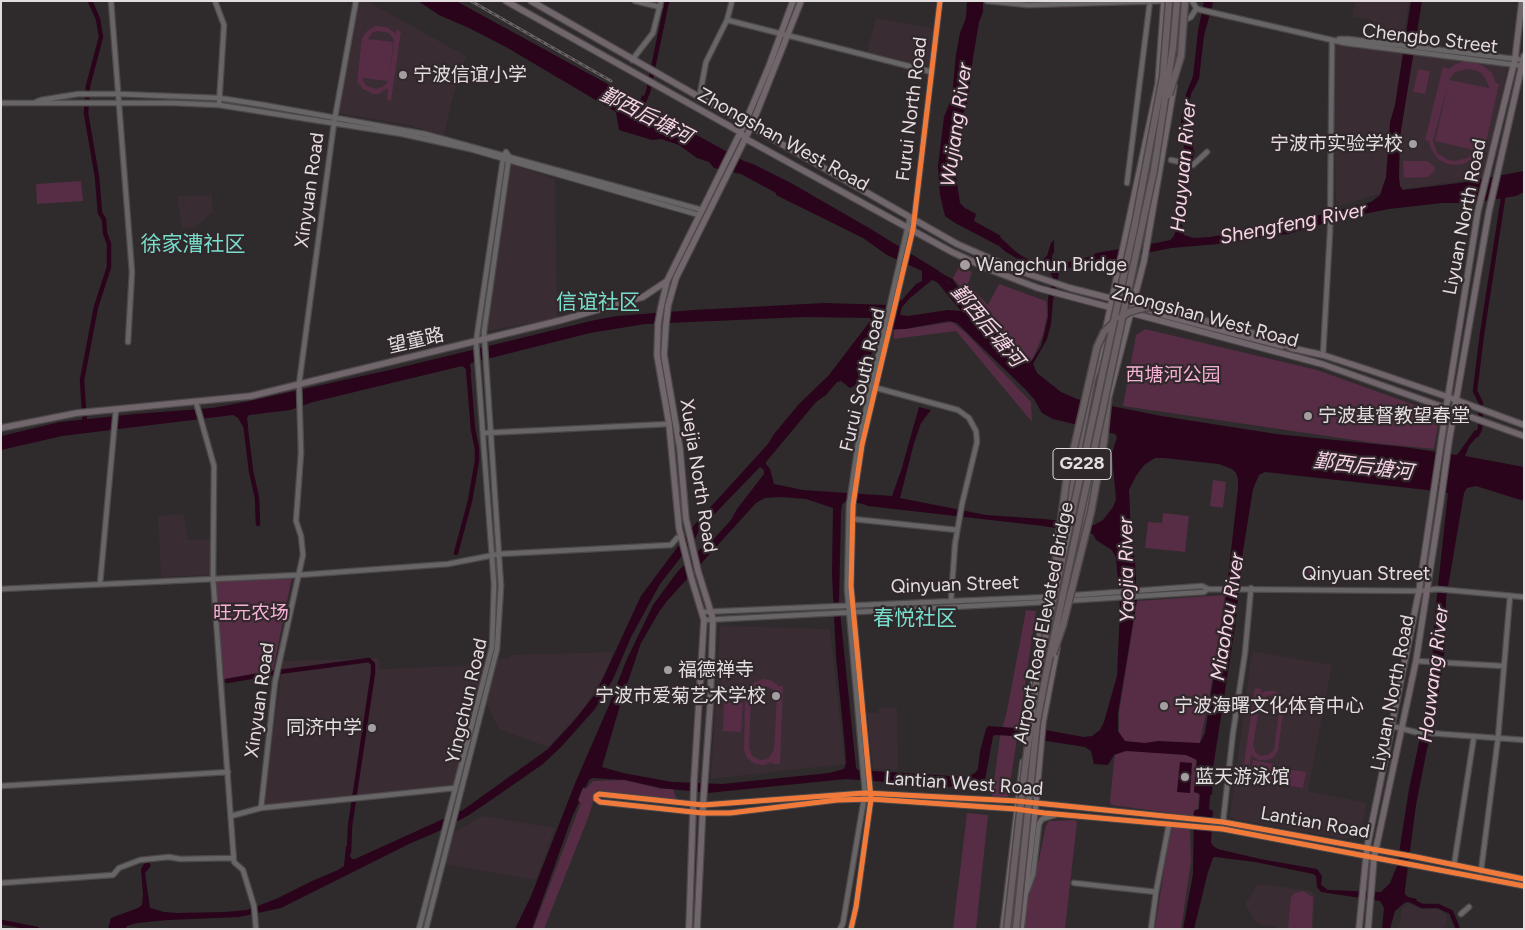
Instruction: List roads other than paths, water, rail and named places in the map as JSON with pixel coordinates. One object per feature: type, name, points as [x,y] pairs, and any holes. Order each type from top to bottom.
[{"type":"highway","name":"Airport Road Elevated Bridge","points":[[1007,929],[1038,671],[1135,224],[1163,76],[1167,31],[1166,1]]},
{"type":"highway","name":"Airport Road Elevated Bridge","points":[[1016,929],[1037,722],[1154,170],[1173,47],[1177,1]]},
{"type":"highway","points":[[1163,116],[1181,56],[1184,1]]},
{"type":"highway","points":[[1049,618],[1051,582],[1066,483],[1097,347],[1104,332],[1117,319],[1129,312],[1147,307],[1166,309],[1270,338],[1294,349]]},
{"type":"highway","points":[[1060,523],[1068,504],[1092,380],[1098,362]]},
{"type":"highway","points":[[1046,674],[1062,626],[1091,512],[1104,441],[1108,399]]},
{"type":"main road","name":"Zhongshan West Road","points":[[506,1],[514,3],[642,78],[740,132],[746,139],[952,252],[991,270],[1038,288],[1322,364],[1524,436]]},
{"type":"main road","name":"Zhongshan West Road","points":[[531,1],[699,99],[752,127],[957,244],[1016,270],[1070,288],[1133,304],[1163,315],[1323,355],[1524,425]]},
{"type":"main road","name":"望童路","points":[[1,428],[77,413],[251,396],[300,386],[476,345],[485,340],[634,301],[650,294],[667,280],[701,213],[744,123],[792,1]]},
{"type":"main road","points":[[746,139],[801,1]]},
{"type":"main road","points":[[1003,929],[1016,808],[1039,639],[1069,516],[1098,362],[1158,84],[1166,1]]},
{"type":"main road","points":[[1021,929],[1043,724],[1066,598],[1108,399],[1144,261],[1180,55],[1184,1]]},
{"type":"main road","name":"Liyuan North Road","points":[[1359,929],[1366,856],[1419,591],[1478,210],[1515,62],[1522,1]]},
{"type":"main road","name":"Liyuan North Road","points":[[1368,929],[1374,858],[1416,661],[1455,400],[1489,211],[1523,62]]},
{"type":"main road","name":"Xuejia North Road","points":[[697,929],[703,795],[710,708],[713,619],[698,570],[688,527],[680,449],[665,363],[664,345],[668,306],[676,278],[746,139]]},
{"type":"main road","name":"Xuejia North Road","points":[[667,280],[660,307],[657,335],[659,372],[669,424],[679,537],[704,620],[694,780],[689,929]]},
{"type":"street","points":[[112,1],[118,103],[132,272],[128,342]]},
{"type":"street","points":[[215,1],[224,25],[218,105]]},
{"type":"street","name":"Xinyuan Road","points":[[261,808],[275,682],[303,555],[301,536],[296,521],[301,453],[300,386],[334,123],[356,1]]},
{"type":"street","points":[[635,1],[660,7]]},
{"type":"street","points":[[632,60],[652,33],[661,1]]},
{"type":"street","points":[[699,99],[706,62],[727,20],[732,1]]},
{"type":"street","name":"Furui North Road","points":[[912,219],[940,1]]},
{"type":"street","points":[[987,1],[1028,5],[1166,1]]},
{"type":"street","points":[[1182,22],[1197,9],[1192,1]]},
{"type":"street","points":[[1127,183],[1150,2]]},
{"type":"street","name":"Chengbo Street","points":[[1197,9],[1332,40],[1523,62]]},
{"type":"street","points":[[727,20],[780,35],[932,72]]},
{"type":"street","points":[[1323,355],[1330,232],[1332,40]]},
{"type":"street","points":[[1,103],[36,102],[78,94],[219,98],[425,134],[701,213]]},
{"type":"street","points":[[36,102],[42,104],[218,105],[424,138],[506,157]]},
{"type":"street","points":[[1171,160],[1193,165],[1207,152]]},
{"type":"street","name":"Yingchun Road","points":[[426,929],[498,649],[501,586],[484,332],[506,157]]},
{"type":"street","name":"Yingchun Road","points":[[419,929],[492,647],[494,584],[476,345],[506,157]]},
{"type":"street","name":"Furui South Road","points":[[867,782],[848,605],[847,562],[851,505],[874,387],[912,219]]},
{"type":"street","points":[[874,387],[958,410],[969,418],[976,431],[977,442],[957,530],[951,580],[951,600]]},
{"type":"street","points":[[196,402],[214,466],[213,578],[234,862],[244,870],[254,906],[256,929]]},
{"type":"street","points":[[100,584],[116,409]]},
{"type":"street","points":[[483,433],[669,424]]},
{"type":"street","name":"Furui South Road","points":[[848,605],[851,586],[853,518],[851,505]]},
{"type":"street","points":[[853,518],[957,530]]},
{"type":"street","points":[[1,589],[299,575],[448,564],[499,554],[671,545],[679,537]]},
{"type":"street","name":"Qinyuan Street","points":[[1066,598],[1139,590],[1202,586],[1208,589],[1419,591],[1437,589],[1524,597]]},
{"type":"street","points":[[1223,822],[1245,653],[1248,588]]},
{"type":"street","name":"Qinyuan Street","points":[[704,620],[1066,598],[1118,598],[1204,592],[1208,589]]},
{"type":"street","points":[[1481,871],[1498,738],[1510,596]]},
{"type":"street","name":"Qinyuan Street","points":[[702,612],[951,600],[1048,599]]},
{"type":"street","points":[[1416,661],[1503,666]]},
{"type":"street","points":[[1392,726],[1414,732],[1524,740]]},
{"type":"street","points":[[1474,736],[1454,865],[1524,879]]},
{"type":"street","points":[[1,786],[228,772]]},
{"type":"street","points":[[840,929],[844,923],[867,782]]},
{"type":"street","points":[[851,929],[856,907],[871,799],[871,792],[867,782]]},
{"type":"street","points":[[231,816],[261,808],[455,788]]},
{"type":"street","name":"Lantian West Road","points":[[1194,826],[1016,808],[871,799],[837,800],[730,813],[693,813],[600,802],[596,799],[596,796],[599,794],[703,805],[871,792],[1017,801],[1215,822]]},
{"type":"street","points":[[1024,899],[1033,874],[1039,824],[1042,819],[1062,814]]},
{"type":"street","name":"Lantian Road","points":[[1215,822],[1368,848],[1454,865]]},
{"type":"street","points":[[1151,929],[1169,824]]},
{"type":"street","name":"Lantian Road","points":[[1194,826],[1216,828],[1524,886]]},
{"type":"street","points":[[1,883],[114,875],[119,868],[140,860],[169,857],[180,859],[234,858]]},
{"type":"street","points":[[1074,883],[1156,892]]},
{"type":"street","points":[[1461,914],[1469,907]]},
{"type":"water","points":[[418,1],[456,1],[624,93],[637,102],[640,101],[642,95],[647,98],[644,105],[647,108],[744,161],[791,183],[869,228],[939,271],[941,277],[967,297],[1019,354],[1031,362],[1041,346],[1048,317],[1048,298],[1053,278],[1051,274],[1044,269],[1023,262],[999,246],[945,216],[940,195],[938,166],[944,117],[952,97],[956,54],[960,33],[966,18],[967,1],[983,1],[983,12],[979,22],[968,99],[960,119],[954,164],[960,203],[976,214],[974,221],[1001,236],[1016,252],[1025,258],[1033,261],[1042,260],[1047,256],[1051,243],[1054,240],[1052,260],[1055,263],[1065,263],[1092,256],[1096,253],[1170,240],[1174,236],[1177,198],[1185,158],[1181,119],[1186,94],[1193,76],[1198,31],[1204,1],[1213,1],[1213,3],[1204,36],[1199,79],[1191,94],[1189,105],[1188,121],[1194,152],[1181,220],[1184,235],[1193,238],[1210,237],[1284,224],[1371,202],[1380,195],[1386,177],[1390,122],[1395,105],[1411,1],[1422,1],[1400,137],[1400,186],[1403,190],[1459,183],[1524,171],[1524,192],[1516,196],[1471,203],[1442,203],[1389,209],[1339,219],[1288,234],[1218,244],[1171,248],[1072,268],[1062,267],[1053,300],[1051,324],[1047,339],[1033,364],[1037,373],[1061,392],[1077,399],[1161,416],[1276,434],[1404,447],[1457,455],[1475,430],[1481,432],[1469,446],[1465,456],[1524,467],[1524,501],[1476,486],[1467,488],[1464,493],[1446,599],[1444,657],[1438,698],[1433,730],[1427,749],[1416,805],[1405,889],[1405,894],[1408,897],[1417,899],[1415,903],[1407,902],[1403,904],[1395,911],[1390,929],[1382,929],[1384,908],[1380,901],[1321,892],[1317,887],[1316,876],[1313,874],[1255,862],[1215,857],[1208,872],[1194,929],[1183,929],[1193,874],[1194,811],[1199,809],[1200,795],[1194,792],[1197,760],[1186,755],[1126,751],[1114,755],[1108,765],[1094,764],[1091,751],[1085,747],[1014,736],[995,735],[993,736],[983,788],[980,789],[846,779],[708,793],[661,788],[625,780],[592,778],[585,788],[583,787],[532,929],[515,929],[531,896],[626,661],[653,605],[678,571],[700,549],[712,541],[731,520],[737,509],[764,474],[764,470],[760,467],[699,530],[695,539],[660,584],[632,635],[613,679],[595,709],[543,764],[469,815],[281,908],[239,917],[168,920],[137,923],[127,926],[126,929],[108,929],[111,918],[142,905],[141,869],[144,864],[149,862],[151,866],[145,873],[150,908],[177,913],[247,910],[276,899],[338,870],[344,866],[346,846],[351,846],[350,856],[352,859],[355,859],[463,810],[548,749],[596,693],[641,596],[682,541],[768,444],[799,404],[829,375],[871,320],[870,318],[805,317],[645,324],[590,333],[471,363],[471,372],[467,374],[466,369],[462,366],[313,402],[290,410],[249,415],[247,418],[248,428],[244,428],[238,418],[233,415],[62,436],[1,450],[1,436],[60,422],[212,408],[245,402],[617,316],[825,303],[889,305],[902,300],[916,284],[922,281],[922,271],[887,255],[863,238],[776,195],[776,193],[741,174],[714,168],[709,162],[697,158],[679,145],[661,139],[652,140],[619,130],[616,112],[506,47],[439,15]],"holes":[[[932,280],[938,283],[961,311],[948,310],[908,316],[900,315],[902,307]],[[949,321],[957,323],[1025,389],[1034,399],[1042,413],[1053,419],[1115,434],[1117,437],[1112,453],[1116,499],[1113,507],[1103,520],[1094,525],[986,515],[900,498],[921,423],[931,410],[919,407],[892,496],[803,490],[774,484],[766,462],[816,402],[826,395],[837,382],[841,381],[850,388],[854,386],[866,371],[879,330],[905,329]],[[1155,458],[1164,458],[1219,464],[1232,469],[1238,479],[1225,604],[1205,733],[1200,743],[1125,741],[1118,731],[1118,713],[1137,599],[1129,490],[1144,465]],[[1265,472],[1448,493],[1434,623],[1430,691],[1409,789],[1397,866],[1390,883],[1381,892],[1328,890],[1321,885],[1322,876],[1317,869],[1218,849],[1211,842],[1213,811],[1209,809],[1210,795],[1212,795],[1213,768],[1235,627],[1243,551],[1253,489],[1259,475]],[[780,497],[806,499],[833,508],[832,574],[836,656],[846,763],[844,769],[829,773],[722,784],[672,782],[602,767],[641,643],[659,612],[756,503],[765,498]],[[846,501],[868,506],[1043,526],[1093,534],[1096,540],[1112,550],[1116,558],[1120,608],[1117,676],[1100,730],[1092,736],[1084,737],[1045,730],[988,726],[980,751],[978,769],[975,773],[966,777],[858,770],[856,768],[839,602],[842,504]]]},
{"type":"water","name":"蓝天游泳馆","points":[[1180,762],[1192,763],[1190,793],[1177,792]]},
{"type":"waterway","points":[[85,425],[82,380],[96,307],[109,267],[109,244],[105,233],[104,219],[100,213],[97,177],[86,113],[88,86],[101,37],[98,19],[90,1]]},
{"type":"waterway","points":[[644,101],[648,92],[667,1]]},
{"type":"waterway","points":[[1477,435],[1480,429],[1481,403],[1475,391],[1504,192]]},
{"type":"waterway","name":"鄞西后塘河","points":[[935,272],[951,281],[958,291]]},
{"type":"waterway","points":[[456,553],[470,501],[477,461],[468,368]]},
{"type":"waterway","points":[[245,422],[251,471],[257,498],[258,524]]},
{"type":"waterway","points":[[227,681],[369,660],[373,664],[350,826],[349,852]]},
{"type":"waterway","points":[[1412,901],[1422,906],[1438,906],[1451,912],[1458,929]]},
{"type":"waterway","points":[[1,922],[37,929]]},
{"type":"railway","points":[[471,1],[611,81]]},
{"type":"place","name":"宁波信谊小学","points":[[403,75]]},
{"type":"place","name":"宁波市实验学校","points":[[1413,144]]},
{"type":"place","name":"Wangchun Bridge","points":[[965,265]]},
{"type":"place","name":"宁波基督教望春堂","points":[[1308,416]]},
{"type":"place","name":"福德禅寺","points":[[668,670]]},
{"type":"place","name":"宁波市爱菊艺术学校","points":[[776,696]]},
{"type":"place","name":"宁波海曙文化体育中心","points":[[1164,706]]},
{"type":"place","name":"同济中学","points":[[372,728]]},
{"type":"place","name":"蓝天游泳馆","points":[[1185,777]]},
{"type":"district","name":"徐家漕社区","points":[[193,245]]},
{"type":"district","name":"信谊社区","points":[[598,303]]},
{"type":"district","name":"春悦社区","points":[[915,619]]},
{"type":"water label","name":"Wujiang River","points":[[957,125]]},
{"type":"water label","name":"Houyuan River","points":[[1184,166]]},
{"type":"water label","name":"Shengfeng River","points":[[1293,224]]},
{"type":"water label","name":"Yaojia River","points":[[1127,570]]},
{"type":"water label","name":"Miaohou River","points":[[1228,617]]},
{"type":"water label","name":"Houwang River","points":[[1434,674]]},
{"type":"park label","name":"西塘河公园","points":[[1173,375]]},
{"type":"park label","name":"旺元农场","points":[[251,613]]}]
